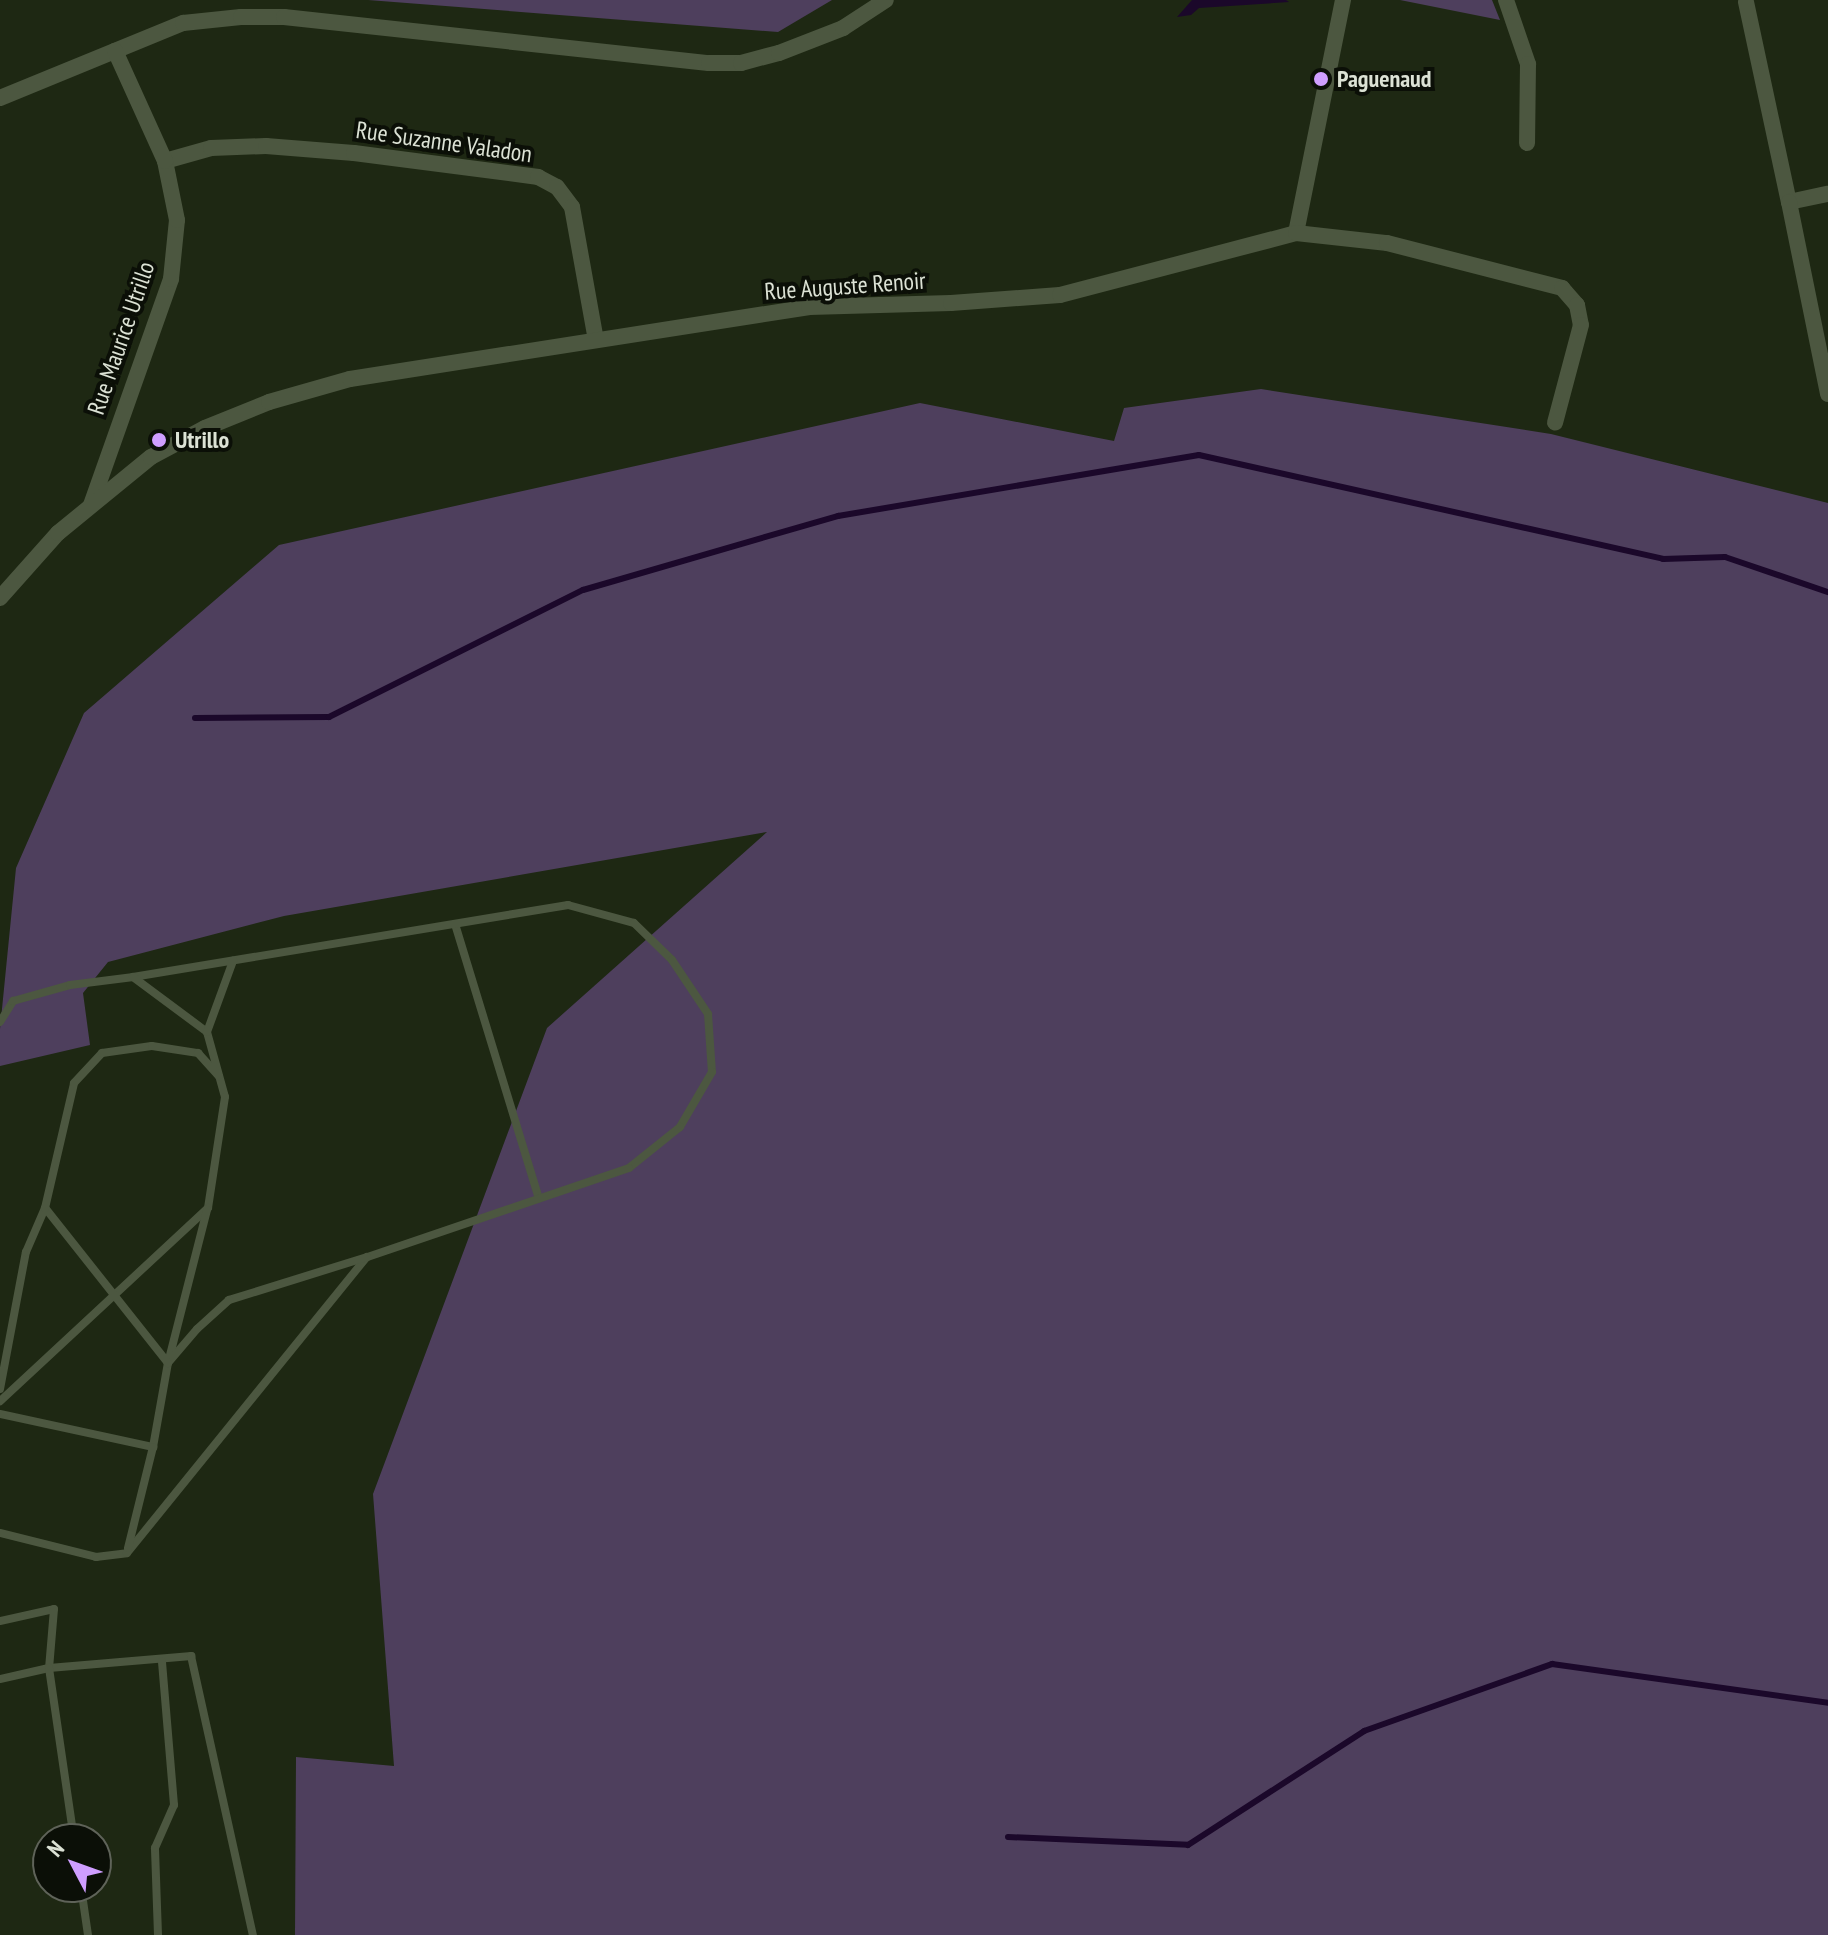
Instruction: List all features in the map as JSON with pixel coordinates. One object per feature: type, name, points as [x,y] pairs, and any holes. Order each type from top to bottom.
[{"type":"street","points":[[264,0],[271,17]]},
{"type":"street","points":[[0,98],[183,23],[271,17],[709,63],[741,63],[779,53],[843,28],[886,0]]},
{"type":"street","points":[[1296,233],[1343,0]]},
{"type":"street","points":[[1506,0],[1528,64],[1527,143]]},
{"type":"street","points":[[1746,2],[1828,394]]},
{"type":"street","name":"Rue Maurice Utrillo","points":[[90,506],[171,279],[177,220],[165,161],[115,51]]},
{"type":"street","name":"Rue Suzanne Valadon","points":[[165,161],[211,148],[266,146],[354,153],[538,177],[557,187],[572,207],[596,340]]},
{"type":"street","points":[[1789,202],[1828,194]]},
{"type":"street","name":"Rue Auguste Renoir","points":[[0,598],[58,533],[151,457],[205,428],[269,402],[350,379],[809,307],[951,303],[1060,295],[1296,233],[1387,243],[1562,288],[1577,305],[1581,325],[1555,423]]},
{"type":"lane","points":[[0,1022],[13,1001],[70,985],[568,905],[634,923],[672,960],[708,1014],[712,1072],[680,1127],[629,1168],[367,1257],[229,1300],[197,1329],[168,1363]]},
{"type":"lane","points":[[455,924],[539,1198]]},
{"type":"lane","points":[[127,1553],[153,1447],[168,1363],[208,1208],[225,1097],[207,1032],[233,961]]},
{"type":"lane","points":[[133,977],[207,1032]]},
{"type":"lane","points":[[0,1389],[26,1252],[45,1208],[74,1083],[102,1053],[152,1046],[198,1053],[219,1076]]},
{"type":"lane","points":[[45,1208],[116,1293],[168,1363]]},
{"type":"lane","points":[[0,1401],[208,1208]]},
{"type":"lane","points":[[0,1533],[96,1557],[127,1553],[367,1257]]},
{"type":"lane","points":[[0,1414],[153,1447]]},
{"type":"lane","points":[[0,1621],[54,1609],[49,1668],[72,1823]]},
{"type":"lane","points":[[0,1679],[49,1668],[162,1661],[191,1656],[253,1935]]},
{"type":"lane","points":[[158,1935],[155,1848],[174,1805],[162,1661]]},
{"type":"lane","points":[[83,1903],[88,1935]]},
{"type":"shaded area","points":[[368,0],[832,0],[778,32]]},
{"type":"shaded area","points":[[1192,0],[1289,2],[1199,8],[1191,15],[1177,17]]},
{"type":"shaded area","points":[[1400,0],[1492,0],[1500,20]]},
{"type":"shaded area","points":[[1261,389],[1551,434],[1828,503],[1828,1935],[295,1935],[296,1757],[394,1766],[373,1494],[547,1028],[767,832],[284,916],[108,962],[83,993],[90,1045],[0,1066],[0,1029],[16,868],[84,713],[279,545],[920,403],[1114,441],[1124,408]]},
{"type":"waterway","points":[[195,718],[329,717],[583,590],[838,516],[1199,455],[1663,559],[1725,557],[1828,592]]},
{"type":"waterway","points":[[1008,1837],[1188,1845],[1364,1731],[1552,1664],[1828,1703]]},
{"type":"place","name":"Paguenaud","points":[[1321,79]]},
{"type":"place","name":"Utrillo","points":[[159,440]]}]
